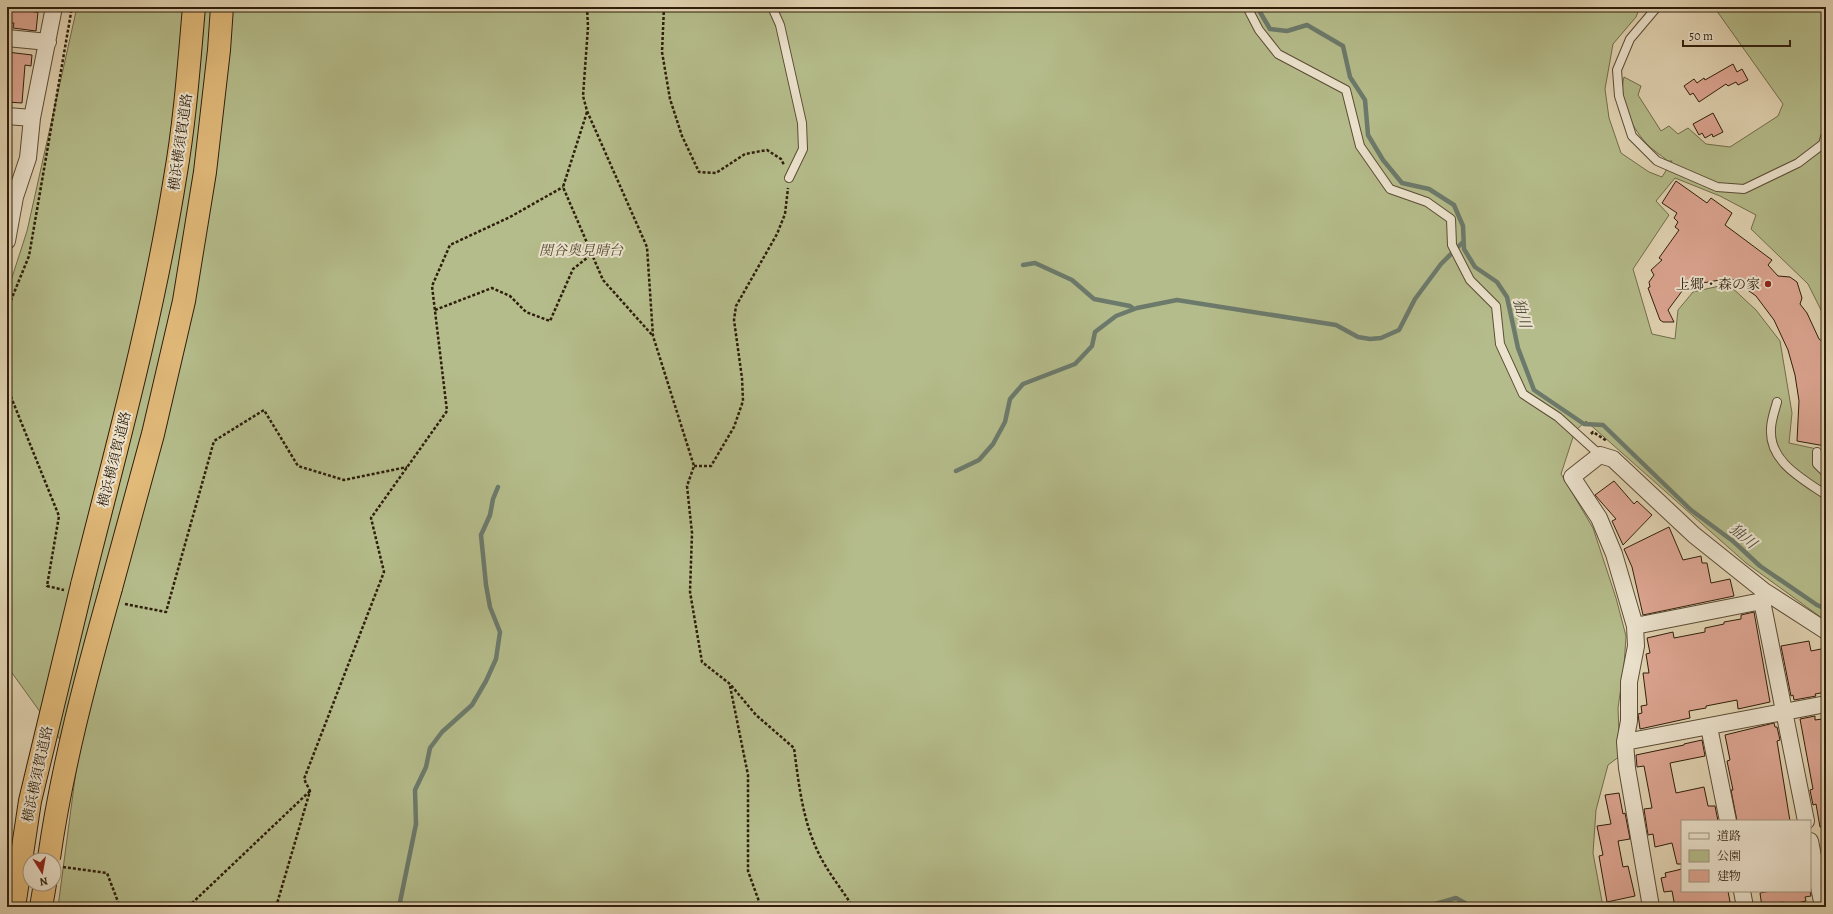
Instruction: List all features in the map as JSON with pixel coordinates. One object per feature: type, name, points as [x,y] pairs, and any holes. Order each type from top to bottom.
[{"type":"highway","name":"横浜横須賀道路","points":[[14,907],[30,801],[76,588],[144,341],[162,251],[175,178],[186,101],[194,7]]},
{"type":"highway","name":"横浜横須賀道路","points":[[56,852],[66,763],[93,652],[116,596],[184,301],[205,172],[219,50],[222,7]]},
{"type":"highway","points":[[41,907],[44,892]]},
{"type":"street","points":[[7,241],[11,197],[28,158],[32,118],[54,7]]},
{"type":"street","points":[[7,38],[48,42]]},
{"type":"street","points":[[7,116],[32,118]]},
{"type":"street","points":[[1652,907],[1627,768],[1626,742],[1629,721],[1629,682],[1636,646],[1635,626],[1614,554],[1599,518],[1572,477],[1600,455],[1613,459],[1694,535],[1763,596],[1826,631]]},
{"type":"street","points":[[1635,626],[1763,596]]},
{"type":"street","points":[[1763,596],[1806,820]]},
{"type":"street","points":[[1626,742],[1826,704]]},
{"type":"street","points":[[1709,727],[1728,820]]},
{"type":"street","points":[[1811,846],[1823,907]]},
{"type":"street","points":[[1742,892],[1745,907]]},
{"type":"lane","points":[[772,7],[780,25],[802,123],[803,149],[789,178]]},
{"type":"lane","points":[[1247,7],[1259,30],[1278,54],[1346,90],[1360,146],[1390,189],[1427,202],[1451,219],[1452,245],[1470,280],[1496,306],[1500,344],[1523,394],[1558,417],[1600,455]]},
{"type":"lane","points":[[1657,7],[1630,39],[1617,70],[1619,96],[1632,136],[1657,161],[1717,187],[1744,189],[1798,163],[1823,144],[1826,134]]},
{"type":"lane","points":[[1777,402],[1770,428],[1771,440],[1775,450],[1784,465],[1826,495]]},
{"type":"lane","points":[[1817,452],[1817,464],[1826,473]]},
{"type":"path","points":[[587,7],[588,27],[583,96],[587,111],[647,247],[653,336],[694,466],[687,486],[692,533],[690,592],[702,662],[730,684],[756,715],[794,748],[800,799],[806,819],[821,858],[853,907]]},
{"type":"path","points":[[664,7],[662,52],[670,99],[682,136],[698,172],[716,173],[745,154],[767,150],[782,159],[789,178],[785,214],[777,234],[736,306],[734,320],[742,378],[743,401],[741,409],[734,427],[711,466],[694,466]]},
{"type":"path","points":[[587,111],[563,187],[603,280],[653,336]]},
{"type":"path","points":[[276,907],[310,791],[304,779],[384,572],[371,518],[447,411],[432,286],[450,244],[510,217],[563,187]]},
{"type":"path","points":[[435,310],[492,288],[510,296],[526,312],[550,321],[573,269],[592,254]]},
{"type":"path","points":[[7,387],[59,516],[47,586],[76,588]]},
{"type":"path","points":[[116,596],[166,612],[214,441],[264,410],[298,466],[344,480],[408,467]]},
{"type":"path","points":[[730,684],[748,775],[748,871],[761,907]]},
{"type":"path","points":[[178,907],[188,906],[310,791]]},
{"type":"path","points":[[62,865],[107,873],[120,907]]},
{"type":"green space","name":"関谷奥見晴台","points":[[77,7],[1640,7],[1636,17],[1613,44],[1605,89],[1609,118],[1621,153],[1649,172],[1662,177],[1672,161],[1668,161],[1648,146],[1635,129],[1624,104],[1624,77],[1641,86],[1638,95],[1661,131],[1669,126],[1678,134],[1688,128],[1706,144],[1730,147],[1778,116],[1783,104],[1714,7],[1826,7],[1826,320],[1808,284],[1751,229],[1756,215],[1720,196],[1675,178],[1656,201],[1669,215],[1633,269],[1652,334],[1675,339],[1678,310],[1693,292],[1728,284],[1756,310],[1780,341],[1792,413],[1789,443],[1826,451],[1826,621],[1746,563],[1586,421],[1575,431],[1561,474],[1593,528],[1616,598],[1626,636],[1624,666],[1618,708],[1620,756],[1608,765],[1596,810],[1593,853],[1603,907],[58,907],[60,892],[62,892],[62,877],[77,763],[7,666],[7,293],[27,231]]},
{"type":"building","points":[[19,8],[35,10],[34,12],[38,12],[36,31],[13,28],[14,23],[7,23],[7,10],[19,10]]},
{"type":"building","points":[[7,52],[32,55],[31,66],[25,65],[22,103],[7,102]]},
{"type":"building","points":[[1733,64],[1737,72],[1742,69],[1748,80],[1738,85],[1736,82],[1728,86],[1726,84],[1699,102],[1693,93],[1690,95],[1684,86],[1694,79],[1697,83],[1704,78],[1705,80]]},
{"type":"building","points":[[1713,113],[1723,132],[1713,137],[1712,134],[1705,138],[1702,133],[1699,135],[1693,124]]},
{"type":"building","points":[[1676,181],[1707,203],[1711,198],[1732,213],[1725,225],[1772,260],[1768,265],[1778,276],[1790,277],[1797,282],[1802,298],[1800,304],[1807,313],[1819,339],[1826,344],[1825,446],[1797,441],[1799,401],[1795,375],[1788,350],[1774,320],[1756,296],[1731,278],[1697,284],[1691,279],[1668,310],[1674,322],[1663,322],[1660,320],[1648,288],[1650,287],[1649,282],[1654,275],[1651,270],[1662,260],[1659,258],[1679,230],[1675,227],[1678,222],[1674,218],[1677,213],[1662,203]]},
{"type":"building","points":[[1614,481],[1634,504],[1637,501],[1652,515],[1623,545],[1612,521],[1616,519],[1595,495]]},
{"type":"building","points":[[1669,527],[1683,560],[1701,556],[1702,563],[1707,563],[1711,583],[1730,579],[1734,596],[1643,615],[1632,567],[1624,549]]},
{"type":"building","points":[[1754,612],[1770,702],[1738,709],[1737,700],[1706,706],[1706,708],[1689,711],[1690,718],[1640,729],[1638,714],[1642,713],[1641,706],[1647,705],[1643,673],[1649,673],[1646,654],[1650,653],[1647,638],[1673,632],[1674,638],[1705,632],[1705,628],[1724,624],[1724,622],[1741,619],[1741,615]]},
{"type":"building","points":[[1809,641],[1811,651],[1826,648],[1826,692],[1815,694],[1816,696],[1794,700],[1793,695],[1791,696],[1781,646]]},
{"type":"building","points":[[1815,716],[1815,720],[1822,719],[1826,743],[1826,827],[1820,827],[1816,804],[1813,805],[1810,790],[1813,789],[1800,719]]},
{"type":"building","points":[[1774,723],[1775,727],[1777,727],[1780,740],[1777,741],[1790,820],[1737,820],[1731,790],[1733,790],[1727,761],[1730,760],[1725,735]]},
{"type":"building","points":[[1702,740],[1705,756],[1670,763],[1676,793],[1704,787],[1708,806],[1715,806],[1718,820],[1681,820],[1681,864],[1677,864],[1672,843],[1655,847],[1653,834],[1648,835],[1644,809],[1652,808],[1644,766],[1637,767],[1636,755]]},
{"type":"building","points":[[1619,793],[1630,839],[1618,841],[1623,867],[1628,866],[1635,896],[1607,902],[1599,856],[1603,855],[1597,826],[1611,824],[1605,795]]},
{"type":"building","points":[[1681,869],[1681,892],[1728,892],[1730,902],[1727,903],[1728,907],[1675,907],[1672,891],[1664,892],[1661,878],[1666,877],[1665,873]]},
{"type":"building","points":[[1810,892],[1811,896],[1805,897],[1806,901],[1784,906],[1783,902],[1762,907],[1760,893]]},
{"type":"waterway","name":"㹨川","points":[[1257,7],[1270,29],[1287,31],[1307,25],[1343,46],[1350,77],[1365,100],[1368,135],[1383,160],[1402,183],[1429,189],[1454,205],[1463,226],[1464,249],[1475,267],[1497,282],[1507,297],[1518,348],[1534,390],[1584,424],[1603,425],[1691,510],[1734,542],[1760,566],[1817,605],[1826,609]]},
{"type":"waterway","points":[[956,471],[979,460],[993,444],[1005,422],[1010,399],[1023,384],[1075,364],[1092,346],[1095,332],[1116,316],[1137,308],[1177,300],[1336,325],[1358,337],[1370,339],[1381,338],[1399,330],[1415,299],[1441,264],[1463,242]]},
{"type":"waterway","points":[[1023,265],[1035,263],[1072,280],[1094,299],[1130,306],[1134,309]]},
{"type":"waterway","points":[[399,907],[416,824],[415,790],[426,767],[430,748],[442,732],[472,705],[486,681],[496,659],[500,632],[490,607],[486,585],[481,535],[490,515],[493,499],[498,487]]},
{"type":"waterway","points":[[1425,907],[1456,898],[1472,907]]},
{"type":"place","name":"上郷・森の家","points":[[1768,284]]}]
